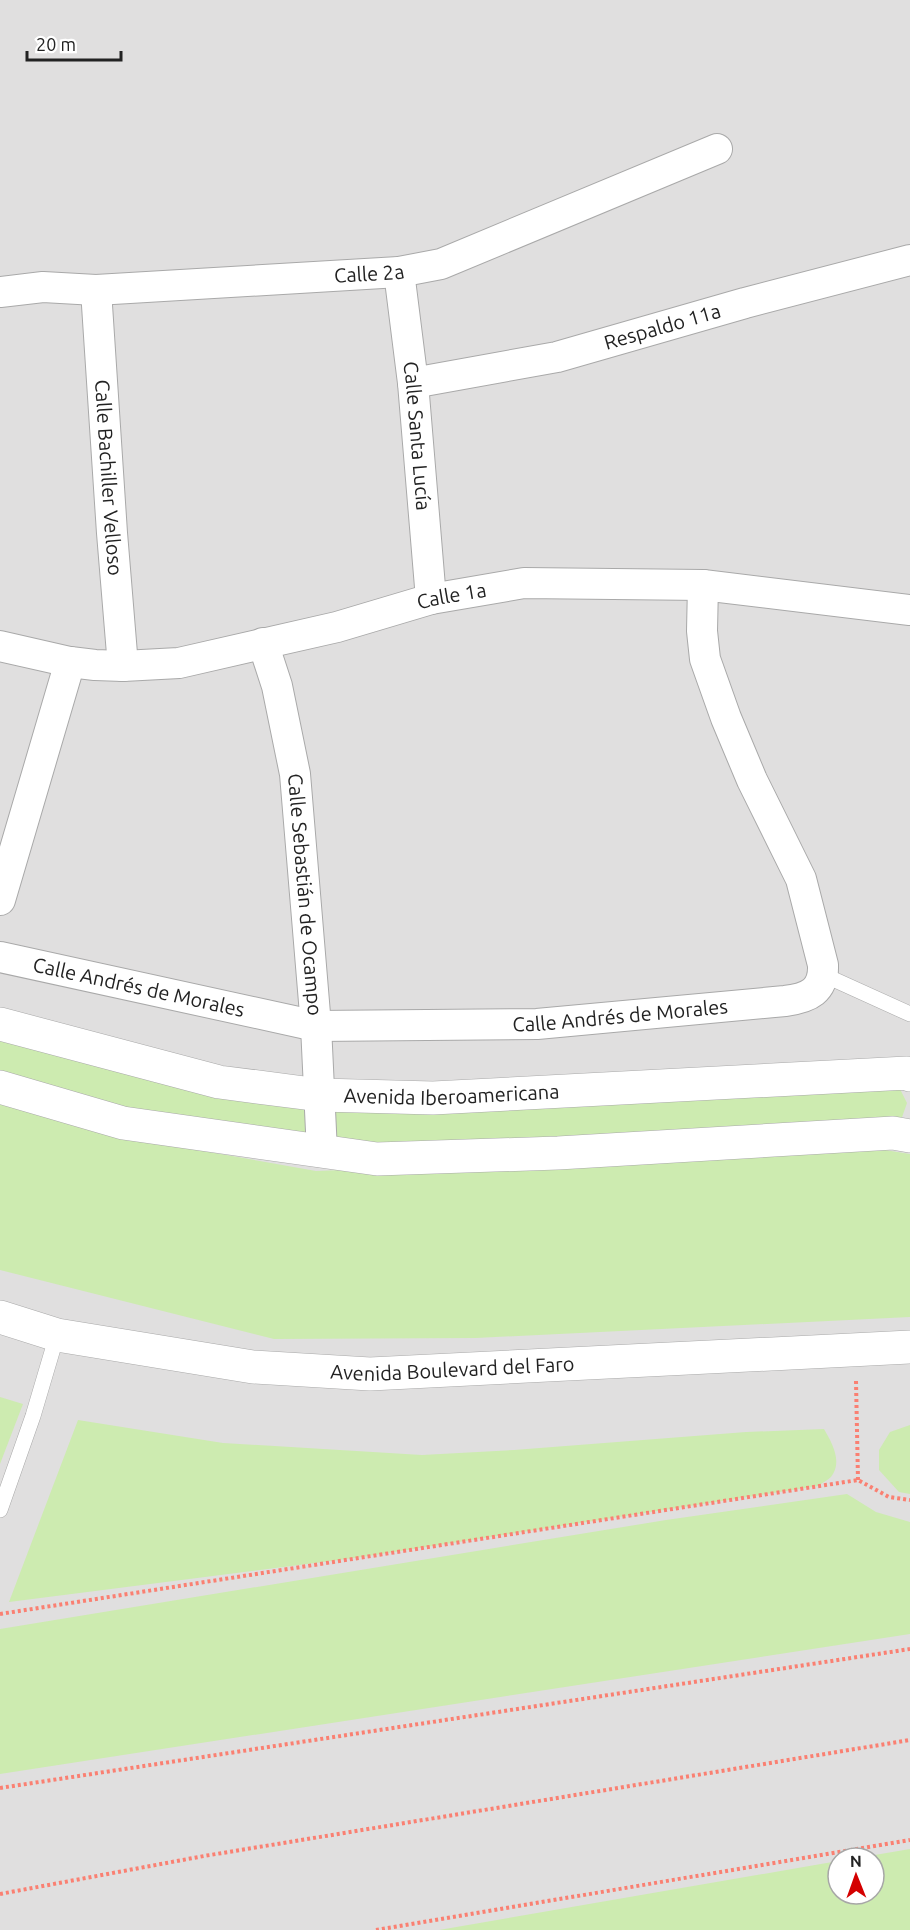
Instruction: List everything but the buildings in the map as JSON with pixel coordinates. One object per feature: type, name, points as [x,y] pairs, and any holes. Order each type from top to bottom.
[{"type":"street","name":"Calle 2a","points":[[0,292],[43,287],[96,290],[399,272],[441,264],[717,149]]},
{"type":"street","name":"Respaldo 11a","points":[[412,383],[557,357],[745,303],[910,260]]},
{"type":"street","points":[[0,270],[43,287]]},
{"type":"street","name":"Calle Santa Lucía","points":[[399,272],[412,383],[431,599]]},
{"type":"street","name":"Calle Bachiller Velloso","points":[[96,290],[123,666]]},
{"type":"street","name":"Calle 1a","points":[[0,646],[70,662],[95,665],[179,663],[338,627],[431,599],[524,583],[703,585],[910,610]]},
{"type":"street","points":[[703,585],[702,631],[705,659],[752,780],[801,879],[824,975]]},
{"type":"street","name":"Calle Sebastián de Ocampo","points":[[263,644],[278,686],[295,774],[316,1026],[322,1152]]},
{"type":"street","points":[[0,900],[70,662]]},
{"type":"street","name":"Calle Andrés de Morales","points":[[0,957],[316,1026],[537,1024],[785,1001],[799,999],[815,990],[824,975]]},
{"type":"street","name":"Avenida Iberoamericana","points":[[0,1024],[219,1082],[320,1095],[433,1098],[907,1073],[910,1075]]},
{"type":"street","points":[[0,1087],[123,1123],[377,1159],[558,1153],[893,1133],[910,1136]]},
{"type":"street","name":"Avenida Boulevard del Faro","points":[[0,1317],[57,1335],[253,1367],[370,1374],[910,1347]]},
{"type":"lane","points":[[824,975],[910,1014]]},
{"type":"lane","points":[[0,1510],[33,1416],[57,1335]]},
{"type":"path","points":[[855,1350],[858,1480]]},
{"type":"path","points":[[0,1614],[858,1480],[889,1497],[910,1500]]},
{"type":"path","points":[[0,1788],[910,1649]]},
{"type":"path","points":[[0,1894],[204,1856],[910,1740]]},
{"type":"path","points":[[375,1930],[910,1840]]},
{"type":"shaded area","points":[[0,0],[910,0],[910,1930],[0,1930]]},
{"type":"green space","points":[[0,1027],[219,1089],[899,1087],[907,1103],[900,1123],[372,1152],[102,1108],[0,1078]]},
{"type":"green space","points":[[0,1102],[125,1137],[316,1171],[885,1150],[910,1154],[910,1317],[476,1338],[274,1339],[0,1270]]},
{"type":"green space","points":[[0,1397],[23,1404],[0,1464]]},
{"type":"green space","points":[[78,1420],[223,1443],[422,1455],[746,1432],[824,1429],[835,1453],[836,1465],[831,1477],[818,1486],[362,1557],[9,1602]]},
{"type":"green space","points":[[910,1425],[910,1494],[899,1492],[879,1470],[879,1450],[890,1432]]},
{"type":"green space","points":[[847,1494],[876,1512],[910,1522],[910,1634],[0,1774],[0,1629],[666,1520]]},
{"type":"green space","points":[[910,1849],[910,1930],[439,1930],[826,1863],[826,1906],[886,1906],[886,1853]]}]
